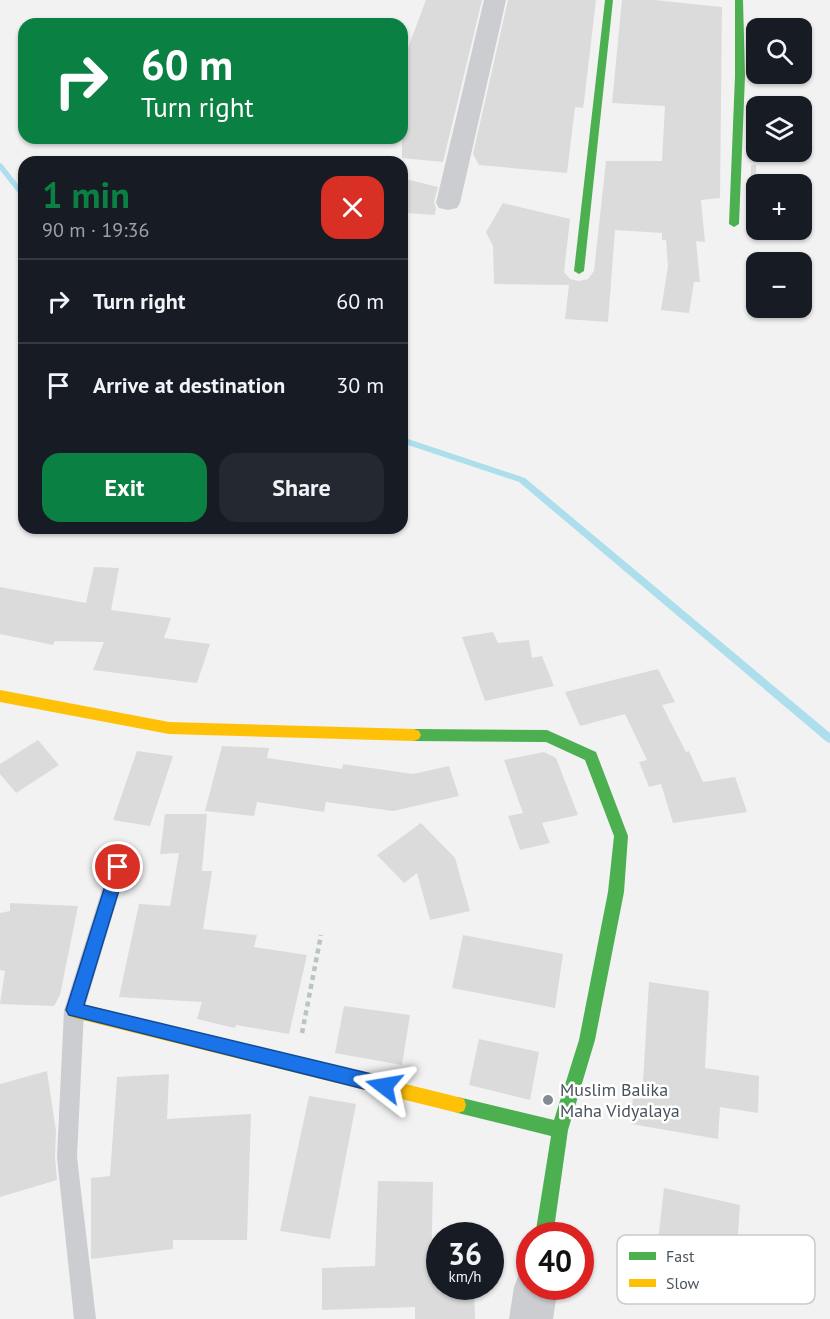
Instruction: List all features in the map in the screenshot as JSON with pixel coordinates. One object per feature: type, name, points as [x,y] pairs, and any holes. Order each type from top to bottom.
[{"type":"street","points":[[448,203],[495,0]]},
{"type":"street","points":[[579,271],[609,0]]},
{"type":"street","points":[[734,224],[740,76],[739,0]]},
{"type":"street","points":[[0,696],[170,728],[350,734],[547,736],[591,756],[621,836],[616,892],[586,1040],[560,1130],[546,1222]]},
{"type":"street","points":[[74,1010],[297,1063],[560,1130]]},
{"type":"street","points":[[531,1319],[534,1300]]},
{"type":"lane","points":[[85,1319],[67,1157],[74,1010],[118,867]]},
{"type":"path","points":[[297,1063],[321,935]]},
{"type":"building","points":[[426,0],[482,0],[443,162],[402,156],[402,144],[408,144],[408,48]]},
{"type":"building","points":[[508,0],[596,0],[583,108],[575,107],[567,173],[479,165],[473,154]]},
{"type":"building","points":[[622,0],[654,0],[722,7],[720,198],[701,200],[705,242],[696,241],[700,282],[694,282],[689,313],[661,310],[668,266],[666,240],[662,240],[662,233],[615,230],[608,322],[565,319],[569,285],[494,284],[493,246],[486,232],[503,203],[570,219],[564,272],[570,279],[579,281],[588,279],[594,271],[606,161],[662,161],[665,106],[612,103]]},
{"type":"building","points":[[751,165],[756,165],[756,174],[751,174]]},
{"type":"building","points":[[408,180],[438,187],[434,202],[435,215],[408,213]]},
{"type":"building","points":[[94,567],[119,568],[111,610],[171,618],[164,638],[210,644],[197,683],[93,670],[104,642],[55,641],[53,645],[0,634],[0,587],[86,603]]},
{"type":"building","points":[[493,632],[498,643],[529,640],[532,658],[542,656],[554,686],[485,701],[462,637]]},
{"type":"building","points":[[658,669],[675,702],[662,705],[686,752],[689,751],[703,782],[735,777],[747,812],[673,823],[661,784],[649,787],[639,762],[647,760],[625,714],[580,726],[565,692]]},
{"type":"building","points":[[38,740],[59,765],[16,793],[0,774],[0,764]]},
{"type":"building","points":[[222,746],[269,748],[267,758],[342,769],[343,764],[413,774],[449,766],[459,796],[393,811],[326,802],[324,812],[257,802],[254,816],[205,811]]},
{"type":"building","points":[[137,751],[173,756],[150,826],[113,820]]},
{"type":"building","points":[[544,752],[556,758],[578,815],[542,823],[550,843],[520,850],[508,816],[523,813],[504,760]]},
{"type":"building","points":[[165,814],[207,814],[202,871],[212,871],[203,929],[257,935],[254,947],[307,955],[289,1034],[236,1025],[235,1028],[197,1019],[202,1002],[119,997],[139,904],[170,906],[179,853],[160,854]]},
{"type":"building","points":[[421,823],[455,858],[470,911],[430,920],[417,873],[404,883],[377,855]]},
{"type":"building","points":[[10,903],[78,906],[60,995],[54,1006],[0,1004],[5,971],[0,970],[0,913],[10,911]]},
{"type":"building","points":[[463,935],[563,954],[555,1008],[452,988]]},
{"type":"building","points":[[649,982],[709,991],[705,1068],[759,1076],[758,1113],[720,1107],[718,1139],[631,1124],[633,1096],[642,1098]]},
{"type":"building","points":[[344,1006],[410,1015],[402,1065],[335,1053]]},
{"type":"building","points":[[479,1039],[539,1052],[530,1100],[469,1085]]},
{"type":"building","points":[[47,1071],[56,1131],[57,1180],[0,1197],[0,1084]]},
{"type":"building","points":[[169,1074],[167,1119],[251,1114],[247,1240],[173,1240],[173,1249],[91,1259],[91,1178],[110,1176],[117,1077]]},
{"type":"building","points":[[309,1096],[356,1104],[330,1239],[280,1231]]},
{"type":"building","points":[[378,1181],[433,1182],[432,1222],[426,1222],[426,1300],[474,1300],[475,1319],[415,1319],[415,1307],[322,1310],[322,1268],[375,1266]]},
{"type":"building","points":[[664,1188],[740,1205],[738,1235],[659,1235]]},
{"type":"waterway","points":[[0,165],[18,189]]},
{"type":"waterway","points":[[408,442],[522,480],[830,739]]},
{"type":"traffic: fast","points":[[579,271],[609,0]]},
{"type":"traffic: fast","points":[[734,224],[740,76],[739,0]]},
{"type":"traffic: fast","points":[[414,735],[547,736],[591,756],[621,836],[616,892],[587,1040],[560,1130],[546,1222]]},
{"type":"traffic: fast","points":[[458,1105],[560,1130]]},
{"type":"traffic: slow","points":[[0,696],[169,728],[414,735]]},
{"type":"traffic: slow","points":[[74,1010],[458,1105]]},
{"type":"place","name":"Muslim Balika Maha Vidyalaya","points":[[548,1100]]},
{"type":"route","points":[[118,867],[74,1010],[384,1086]]}]
